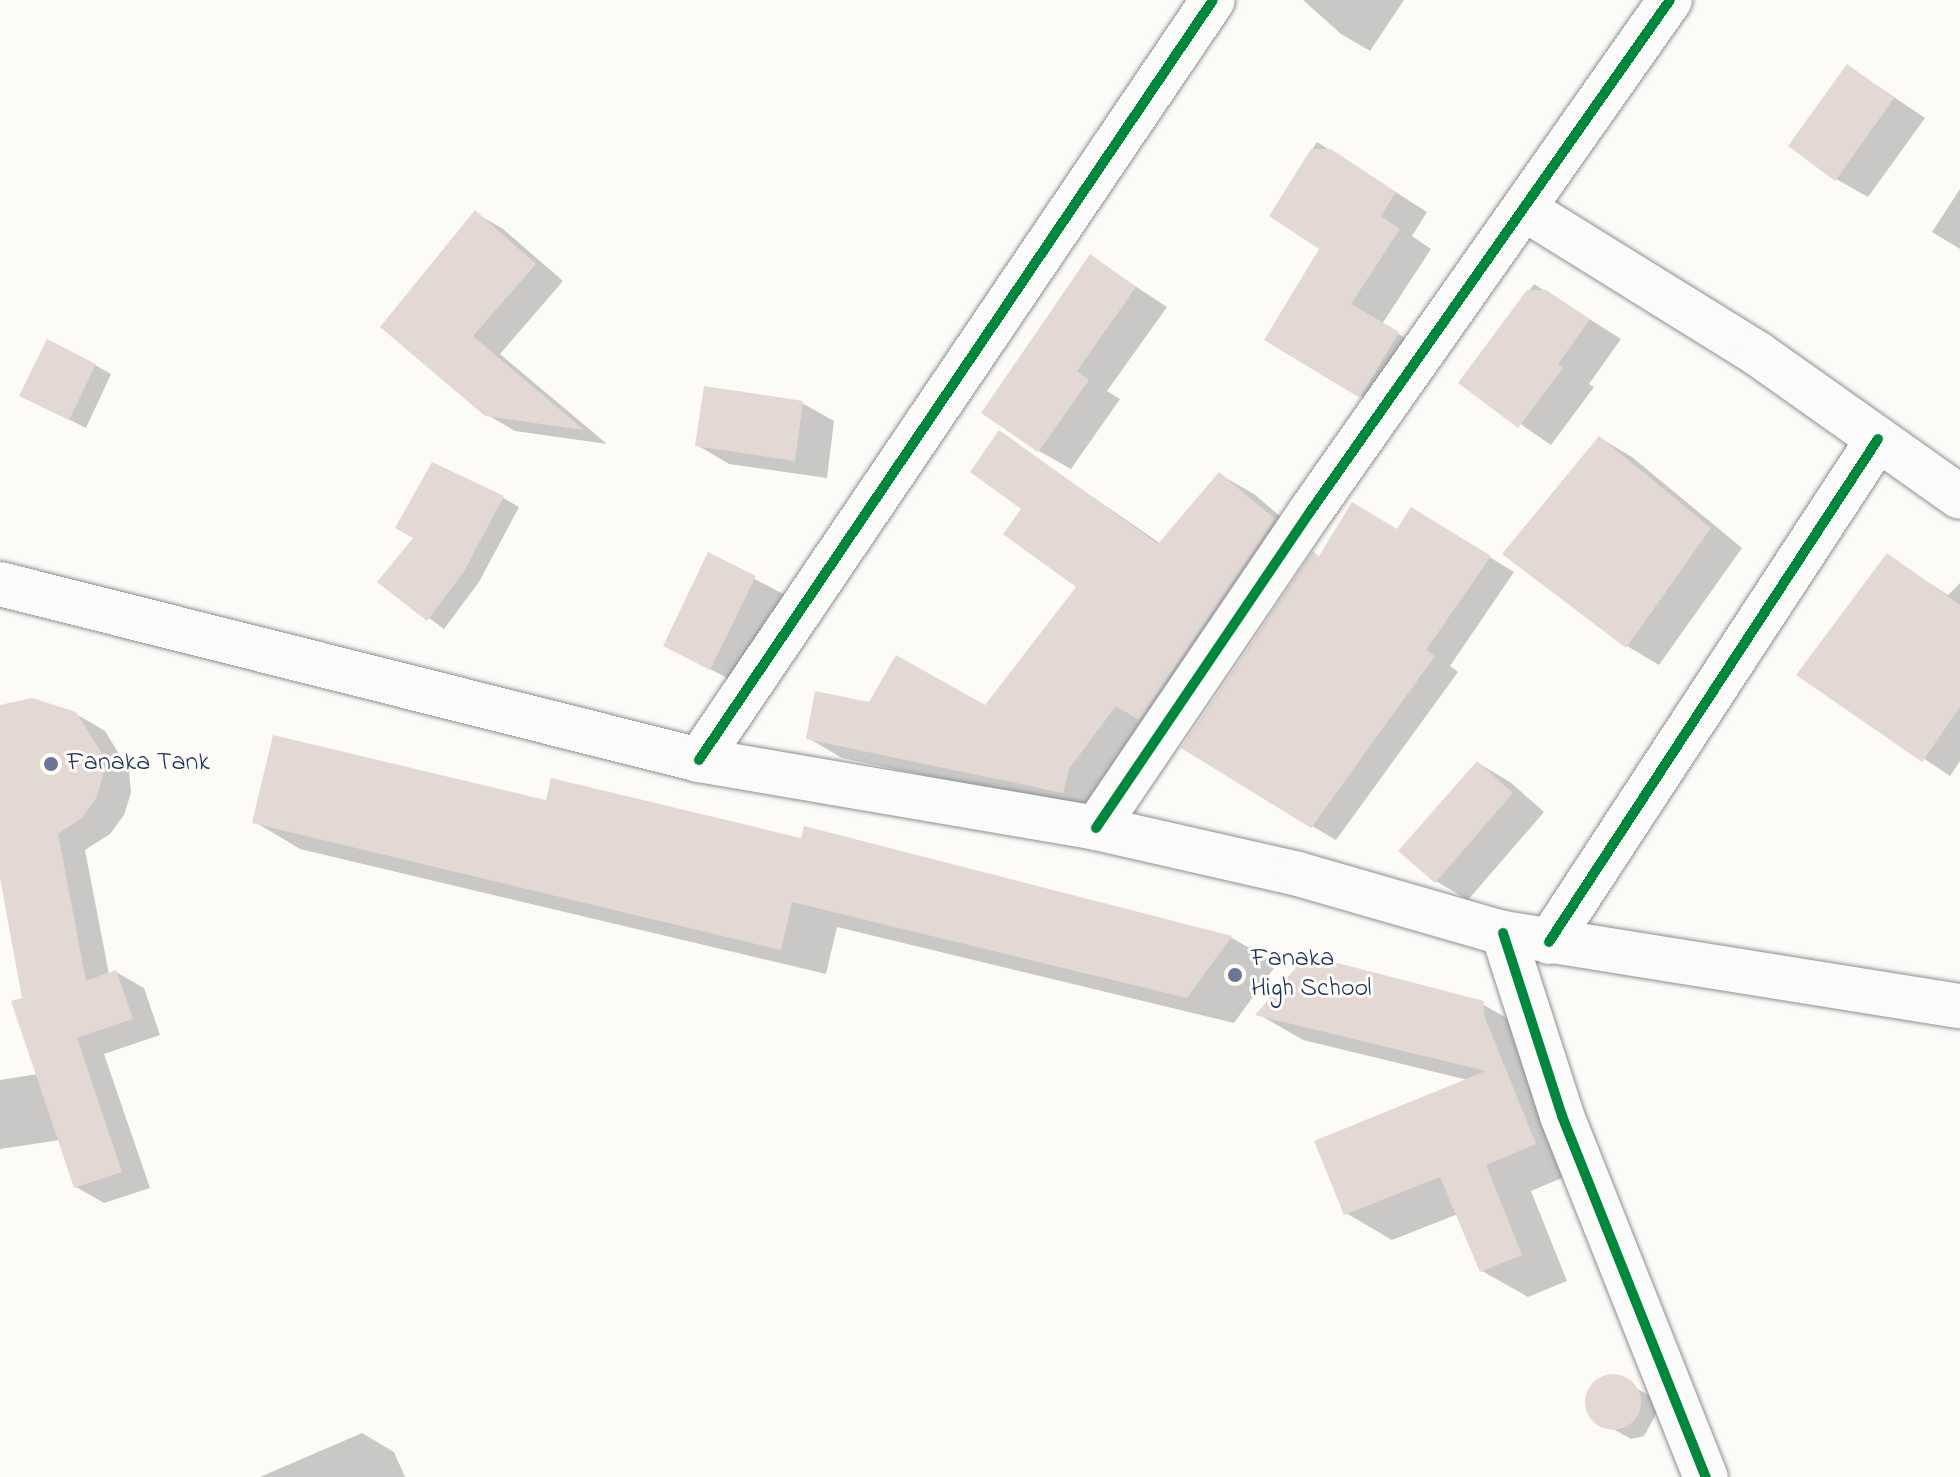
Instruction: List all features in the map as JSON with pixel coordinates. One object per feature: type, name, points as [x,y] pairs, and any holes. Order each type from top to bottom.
[{"type":"street","points":[[699,760],[1213,0]]},
{"type":"street","points":[[1096,828],[1310,512],[1526,210],[1670,0]]},
{"type":"street","points":[[1526,210],[1758,354],[1960,497]]},
{"type":"street","points":[[1549,942],[1878,439]]},
{"type":"street","points":[[0,584],[699,760],[1096,828],[1298,874],[1503,933],[1549,942],[1960,1006]]},
{"type":"street","points":[[1503,933],[1562,1116],[1706,1477]]},
{"type":"building","points":[[1847,64],[1894,98],[1835,181],[1788,146]]},
{"type":"building","points":[[1311,149],[1331,149],[1396,192],[1381,216],[1400,229],[1351,304],[1399,332],[1360,398],[1264,340],[1319,249],[1269,216]]},
{"type":"building","points":[[475,210],[536,264],[473,336],[584,430],[485,416],[380,327]]},
{"type":"building","points":[[1090,254],[1136,287],[1077,371],[1089,380],[1038,452],[981,413]]},
{"type":"building","points":[[1527,290],[1546,290],[1590,319],[1558,364],[1563,368],[1518,428],[1458,383]]},
{"type":"building","points":[[47,339],[96,364],[69,420],[19,396]]},
{"type":"building","points":[[704,386],[803,401],[795,461],[695,446]]},
{"type":"building","points":[[999,430],[1158,544],[1219,472],[1275,519],[1139,720],[1116,706],[1069,769],[1063,793],[806,739],[815,691],[869,702],[896,655],[985,705],[1076,587],[1003,534],[1021,509],[970,472]]},
{"type":"building","points":[[1599,436],[1711,528],[1626,648],[1502,554]]},
{"type":"building","points":[[432,462],[504,496],[463,573],[427,621],[377,582],[413,538],[395,528]]},
{"type":"building","points":[[1352,502],[1397,529],[1411,507],[1491,556],[1426,650],[1435,656],[1311,828],[1181,748],[1313,551],[1319,556]]},
{"type":"building","points":[[708,552],[756,576],[710,670],[663,646]]},
{"type":"building","points":[[1887,553],[1960,605],[1960,707],[1922,762],[1796,675]]},
{"type":"building","points":[[32,698],[76,712],[101,752],[103,776],[96,799],[82,818],[58,834],[86,981],[116,970],[133,1019],[77,1038],[122,1172],[74,1188],[11,1001],[22,998],[0,878],[0,705]]},
{"type":"building","name":"Fanaka High School","points":[[273,735],[546,800],[551,778],[801,838],[804,826],[1232,936],[1187,998],[792,902],[781,950],[252,823]]},
{"type":"building","points":[[1477,761],[1513,793],[1435,883],[1398,851]]},
{"type":"building","points":[[1307,955],[1484,1001],[1484,1015],[1536,1144],[1486,1165],[1522,1255],[1480,1272],[1440,1177],[1344,1215],[1314,1141],[1486,1071],[1255,1015]]},
{"type":"building","points":[[1613,1374],[1633,1382],[1641,1402],[1633,1422],[1613,1430],[1593,1422],[1585,1402],[1593,1382]]},
{"type":"cycle path","points":[[699,760],[1213,0]]},
{"type":"cycle path","points":[[1096,828],[1310,512],[1670,0]]},
{"type":"cycle path","points":[[1549,942],[1878,439]]},
{"type":"cycle path","points":[[1503,933],[1562,1116],[1706,1477]]},
{"type":"place","name":"Fanaka Tank","points":[[51,764]]},
{"type":"place","name":"Fanaka High School","points":[[1235,975]]}]
